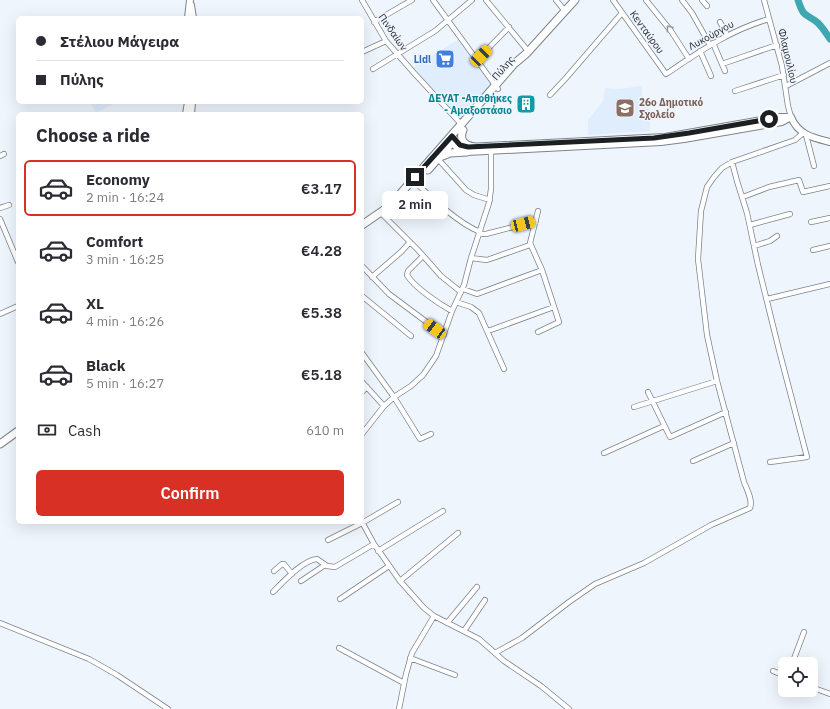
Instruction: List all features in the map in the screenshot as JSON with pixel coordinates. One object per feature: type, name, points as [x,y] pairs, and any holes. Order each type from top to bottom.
[{"type":"main road","name":"Πύλης","points":[[396,201],[401,193],[452,140],[497,87],[523,60],[528,52],[576,0]]},
{"type":"main road","points":[[188,16],[190,1]]},
{"type":"main road","points":[[190,1],[193,16]]},
{"type":"main road","points":[[452,140],[464,146],[474,147],[654,138],[778,117],[791,117]]},
{"type":"main road","points":[[791,117],[795,126],[805,134],[830,142]]},
{"type":"main road","points":[[439,158],[450,153],[661,142],[779,122],[791,117]]},
{"type":"main road","points":[[463,127],[461,140],[465,144],[474,147]]},
{"type":"main road","name":"Πύλης","points":[[364,224],[404,196],[439,158],[452,140]]},
{"type":"main road","points":[[452,140],[458,149],[468,152]]},
{"type":"main road","points":[[0,444],[16,432]]},
{"type":"street","name":"Πινδαίων","points":[[362,0],[386,41],[463,127]]},
{"type":"street","points":[[374,22],[412,0]]},
{"type":"street","points":[[433,0],[497,87]]},
{"type":"street","points":[[373,69],[448,21],[472,0]]},
{"type":"street","points":[[486,0],[528,52]]},
{"type":"street","points":[[556,0],[565,11]]},
{"type":"street","name":"Κενταύρου","points":[[613,0],[666,74]]},
{"type":"street","points":[[646,0],[671,31],[689,59]]},
{"type":"street","points":[[682,0],[711,44],[725,71]]},
{"type":"street","points":[[702,0],[707,6]]},
{"type":"street","name":"Φλαμουλίου","points":[[764,0],[784,75],[791,117]]},
{"type":"street","points":[[550,95],[622,13]]},
{"type":"street","name":"Λυκούργου","points":[[666,74],[727,35],[769,19]]},
{"type":"street","points":[[720,22],[727,35]]},
{"type":"street","points":[[477,60],[509,27]]},
{"type":"street","points":[[364,51],[386,41]]},
{"type":"street","points":[[722,64],[777,45]]},
{"type":"street","points":[[700,51],[711,76]]},
{"type":"street","points":[[786,86],[830,64]]},
{"type":"street","points":[[735,91],[784,75]]},
{"type":"street","points":[[496,653],[522,638],[595,584],[644,564],[711,525],[748,510],[751,503],[716,381],[707,335],[697,255],[701,211],[708,187],[714,177],[722,168],[732,162],[796,140],[805,134],[814,166]]},
{"type":"street","points":[[364,431],[384,406],[394,397],[411,386],[428,370],[436,356],[452,311],[462,290],[490,200],[491,151]]},
{"type":"street","points":[[439,158],[468,192],[490,200]]},
{"type":"street","points":[[732,162],[743,197],[779,350],[807,457],[770,462]]},
{"type":"street","points":[[743,197],[769,187],[799,180],[803,192],[830,186]]},
{"type":"street","points":[[416,183],[443,207],[479,233],[486,234],[536,221]]},
{"type":"street","points":[[0,208],[9,205]]},
{"type":"street","points":[[538,211],[530,245],[542,270],[559,322],[538,332]]},
{"type":"street","points":[[381,213],[441,276],[462,290],[477,294],[483,293],[542,270]]},
{"type":"street","points":[[750,225],[790,214]]},
{"type":"street","points":[[811,222],[830,218]]},
{"type":"street","points":[[0,219],[16,257]]},
{"type":"street","points":[[754,246],[770,241],[778,236]]},
{"type":"street","points":[[372,277],[401,252],[410,242]]},
{"type":"street","points":[[471,258],[485,260],[530,245]]},
{"type":"street","points":[[813,250],[830,246]]},
{"type":"street","points":[[423,256],[406,275],[426,293],[452,311]]},
{"type":"street","points":[[364,268],[397,300],[444,335]]},
{"type":"street","points":[[767,299],[830,284]]},
{"type":"street","points":[[364,298],[411,336]]},
{"type":"street","points":[[456,302],[477,310],[482,317],[504,369]]},
{"type":"street","points":[[0,314],[16,307]]},
{"type":"street","points":[[488,331],[554,307]]},
{"type":"street","points":[[364,359],[394,397],[420,439],[431,434]]},
{"type":"street","points":[[634,408],[716,381]]},
{"type":"street","points":[[364,384],[384,406]]},
{"type":"street","points":[[648,392],[670,437],[726,412]]},
{"type":"street","points":[[604,453],[664,426]]},
{"type":"street","points":[[693,461],[734,443]]},
{"type":"street","points":[[364,522],[398,502]]},
{"type":"street","points":[[378,551],[443,511]]},
{"type":"street","points":[[328,540],[360,524]]},
{"type":"street","points":[[363,524],[378,551],[418,603],[434,616],[479,639],[504,661],[541,686],[569,709]]},
{"type":"street","points":[[400,581],[458,533]]},
{"type":"street","points":[[274,592],[292,574],[315,559],[320,560],[325,565],[331,567],[338,566],[374,544]]},
{"type":"street","points":[[274,570],[284,564],[292,574]]},
{"type":"street","points":[[301,581],[325,565]]},
{"type":"street","points":[[340,599],[389,566]]},
{"type":"street","points":[[448,623],[477,587]]},
{"type":"street","points":[[464,631],[485,600]]},
{"type":"street","points":[[399,709],[410,658],[434,616]]},
{"type":"street","points":[[0,623],[89,659],[117,675],[168,709]]},
{"type":"street","points":[[795,657],[804,632]]},
{"type":"street","points":[[339,648],[404,683]]},
{"type":"street","points":[[410,658],[455,675]]},
{"type":"street","points":[[773,671],[778,673]]},
{"type":"street","points":[[818,689],[830,694]]},
{"type":"shaded area","points":[[459,39],[493,85],[461,121],[412,68]]},
{"type":"shaded area","name":"26ο Δημοτικό Σχολείο","points":[[642,86],[642,95],[650,109],[650,131],[588,135],[588,120],[603,101],[605,88],[619,89]]},
{"type":"shaded area","points":[[91,104],[113,104],[98,112],[95,112]]},
{"type":"waterway","points":[[798,0],[804,13],[818,23],[830,39]]},
{"type":"place","name":"Lidl","points":[[445,59]]},
{"type":"place","name":"ΔΕΥΑΤ -Αποθήκες - Αμαξοστάσιο","points":[[526,104]]},
{"type":"place","name":"26ο Δημοτικό Σχολείο","points":[[625,108]]},
{"type":"route","points":[[415,177],[452,136],[460,145],[468,147],[654,138],[769,119]]}]
